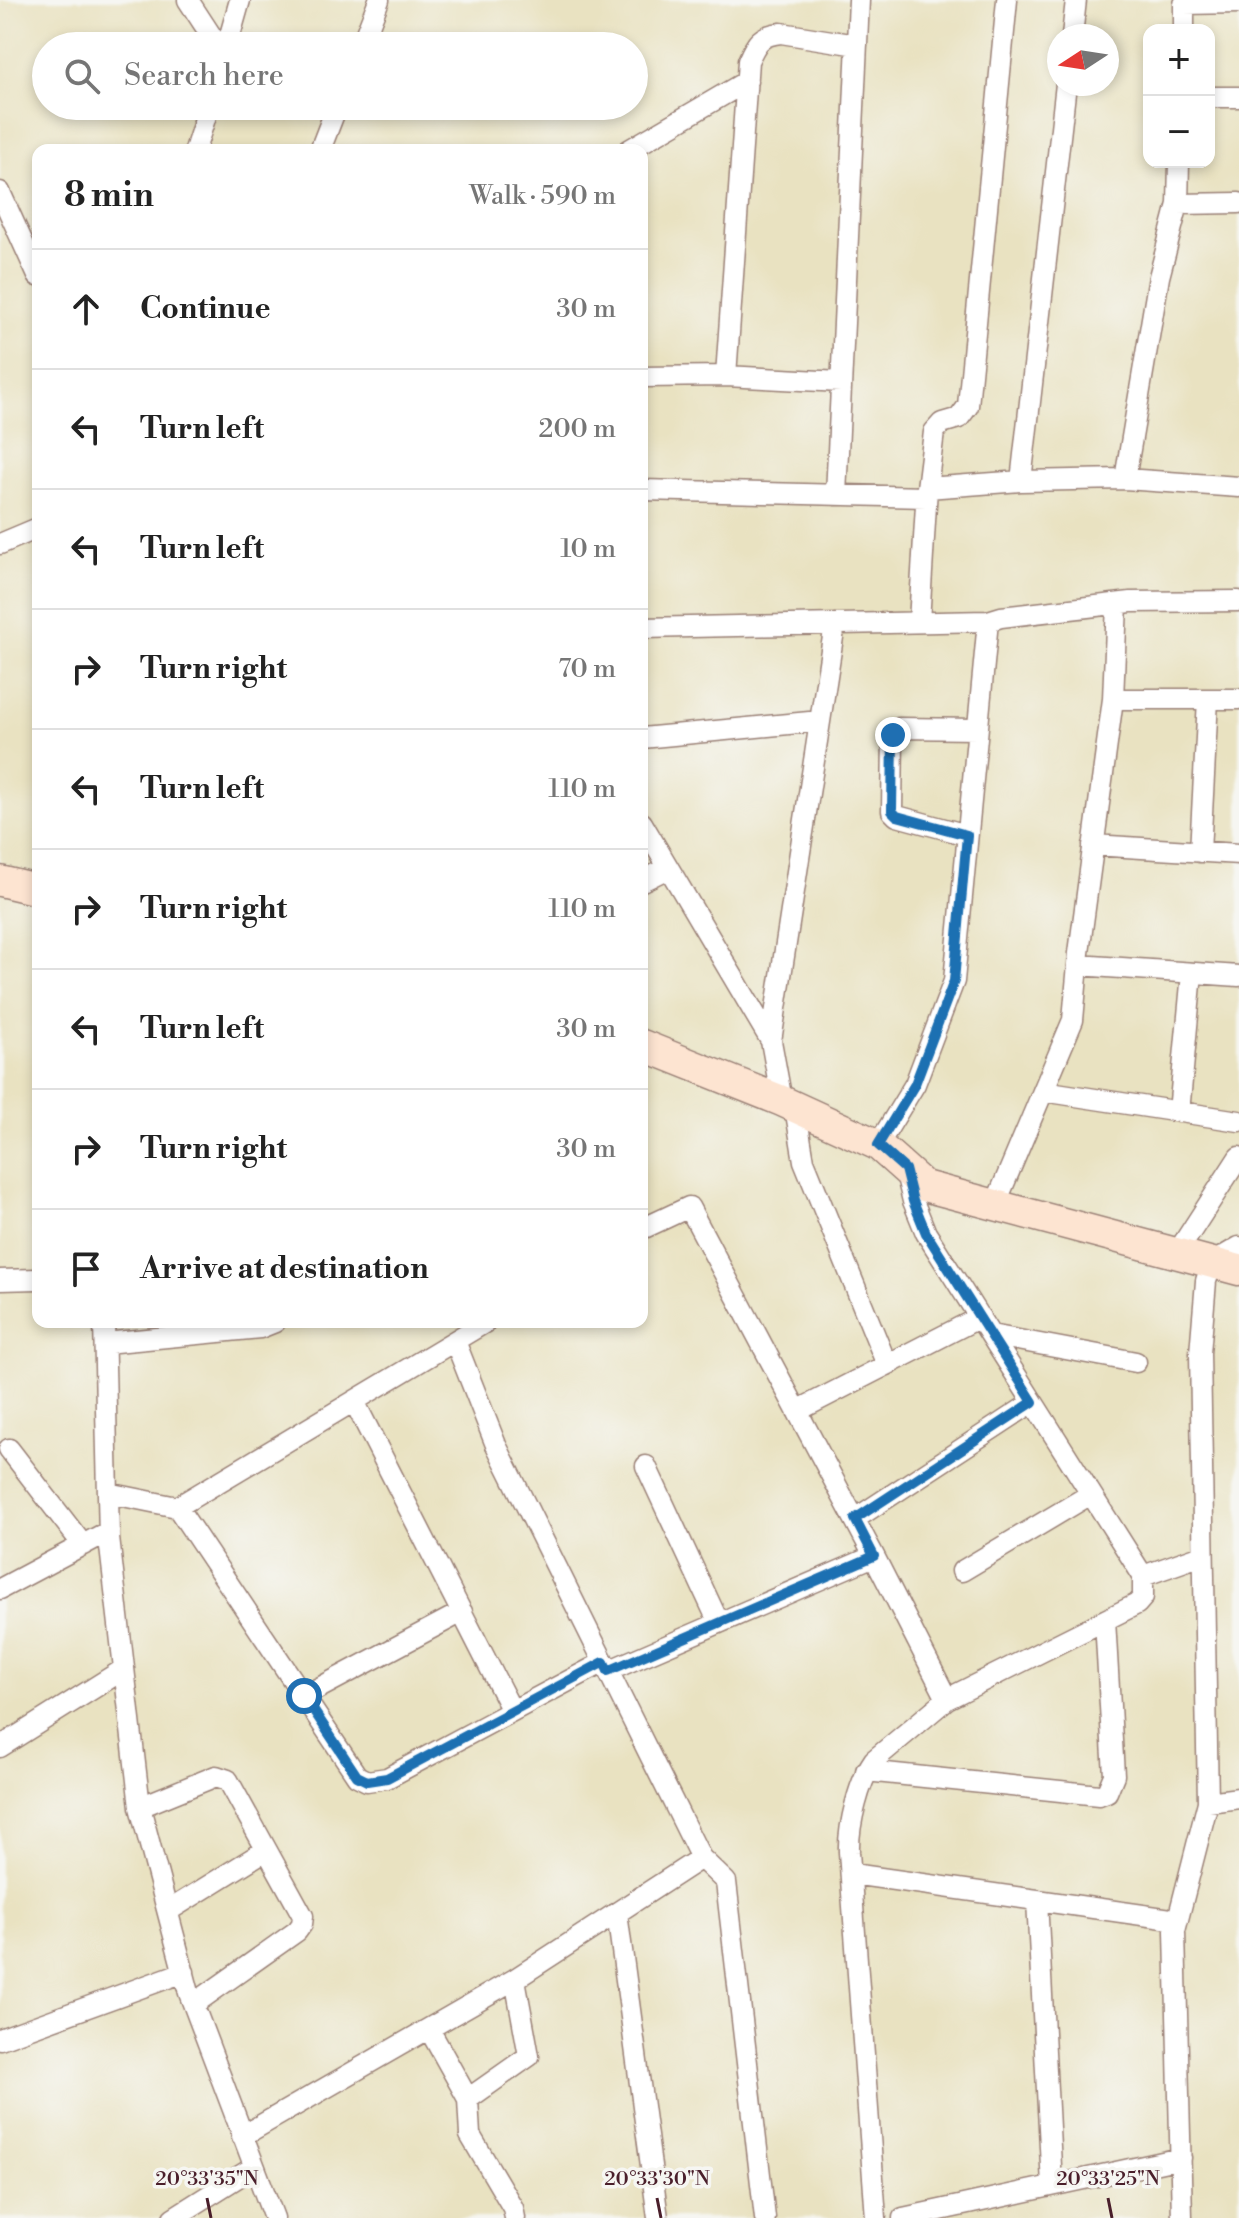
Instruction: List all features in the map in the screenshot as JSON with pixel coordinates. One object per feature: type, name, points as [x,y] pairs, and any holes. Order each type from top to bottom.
[{"type":"street","points":[[188,0],[209,32]]},
{"type":"street","points":[[231,32],[240,0]]},
{"type":"street","points":[[366,32],[379,0]]},
{"type":"street","points":[[836,495],[859,0]]},
{"type":"street","points":[[919,622],[934,432],[942,423],[959,418],[968,406],[1007,0]]},
{"type":"street","points":[[1073,24],[1076,0]]},
{"type":"street","points":[[1184,24],[1185,2],[1239,3]]},
{"type":"street","points":[[726,376],[748,61],[756,41],[769,34],[781,33],[857,45]]},
{"type":"street","points":[[639,144],[747,81]]},
{"type":"street","points":[[1021,481],[1065,96]]},
{"type":"street","points":[[1215,97],[1239,97]]},
{"type":"street","points":[[198,144],[205,120]]},
{"type":"street","points":[[322,144],[332,120]]},
{"type":"street","points":[[1125,479],[1159,277],[1178,204],[1179,168]]},
{"type":"street","points":[[0,192],[32,263]]},
{"type":"street","points":[[1178,204],[1239,203]]},
{"type":"street","points":[[648,377],[726,376],[841,382]]},
{"type":"street","points":[[648,490],[836,495],[927,492],[1021,481],[1125,479],[1239,487]]},
{"type":"street","points":[[0,544],[32,531]]},
{"type":"street","points":[[648,628],[988,621],[1117,604],[1239,601]]},
{"type":"street","points":[[995,1205],[1073,1020],[1113,699],[1117,604]]},
{"type":"street","points":[[878,1145],[915,1084],[954,981],[988,621]]},
{"type":"street","points":[[771,1041],[835,624]]},
{"type":"street","points":[[1113,699],[1239,699]]},
{"type":"street","points":[[1200,852],[1208,699]]},
{"type":"street","points":[[648,737],[820,721]]},
{"type":"street","points":[[967,835],[897,816],[892,811],[893,735],[899,728],[977,729]]},
{"type":"street","points":[[648,833],[771,1041],[804,1161],[887,1365]]},
{"type":"street","points":[[1093,845],[1239,854]]},
{"type":"street","points":[[648,878],[668,868]]},
{"type":"street","points":[[0,881],[32,889]]},
{"type":"street","points":[[1078,965],[1239,976]]},
{"type":"street","points":[[1179,1112],[1192,973]]},
{"type":"street","points":[[648,1047],[788,1104],[878,1145],[924,1186],[1225,1267]]},
{"type":"street","points":[[1043,1091],[1239,1121]]},
{"type":"street","points":[[1177,1253],[1239,1157]]},
{"type":"street","points":[[876,2218],[850,1828],[866,1771],[874,1760],[947,1699],[1137,1604],[1143,1597],[1143,1576],[926,1233],[905,1169]]},
{"type":"street","points":[[648,1226],[689,1207],[947,1699]]},
{"type":"street","points":[[1182,2218],[1175,1931],[1208,1802],[1200,1353],[1206,1281],[1225,1267],[1239,1247]]},
{"type":"street","points":[[0,1280],[32,1279]]},
{"type":"street","points":[[797,1411],[980,1317]]},
{"type":"street","points":[[260,1328],[104,1332],[109,1531],[140,1807],[194,2004],[274,2218]]},
{"type":"street","points":[[108,1493],[177,1507],[476,1328]]},
{"type":"street","points":[[991,1335],[1136,1362]]},
{"type":"street","points":[[455,1341],[496,1445],[701,1858],[726,1882],[765,2218]]},
{"type":"street","points":[[354,1401],[512,1711]]},
{"type":"street","points":[[855,1519],[1033,1402]]},
{"type":"street","points":[[9,1449],[83,1545]]},
{"type":"street","points":[[646,1466],[719,1623]]},
{"type":"street","points":[[962,1571],[1091,1494]]},
{"type":"street","points":[[177,1507],[357,1776],[367,1781],[387,1778],[512,1711],[606,1666],[719,1623],[874,1556]]},
{"type":"street","points":[[1,1588],[109,1531]]},
{"type":"street","points":[[1143,1576],[1202,1555]]},
{"type":"street","points":[[304,1696],[462,1612]]},
{"type":"street","points":[[866,1771],[1099,1795],[1107,1792],[1114,1775],[1105,1620]]},
{"type":"street","points":[[0,1747],[124,1669]]},
{"type":"street","points":[[140,1807],[216,1776],[223,1776],[303,1916],[297,1931],[194,2004]]},
{"type":"street","points":[[1208,1802],[1239,1798]]},
{"type":"street","points":[[168,1911],[266,1850]]},
{"type":"street","points":[[242,2136],[515,1979],[701,1858]]},
{"type":"street","points":[[852,1874],[1178,1920]]},
{"type":"street","points":[[1037,1900],[1052,2185]]},
{"type":"street","points":[[617,1913],[658,2218]]},
{"type":"street","points":[[0,2039],[184,1972]]},
{"type":"street","points":[[468,2099],[529,2056],[515,1979]]},
{"type":"street","points":[[429,2029],[468,2099],[470,2135],[513,2208],[515,2218]]},
{"type":"street","points":[[903,2218],[1181,2158]]},
{"type":"street","points":[[173,2218],[254,2167]]},
{"type":"route","points":[[304,1696],[357,1776],[367,1781],[387,1778],[604,1662],[608,1671],[874,1556],[855,1519],[1033,1402],[926,1233],[905,1169],[878,1145],[915,1084],[954,981],[967,835],[897,816],[892,811],[893,735]]}]
